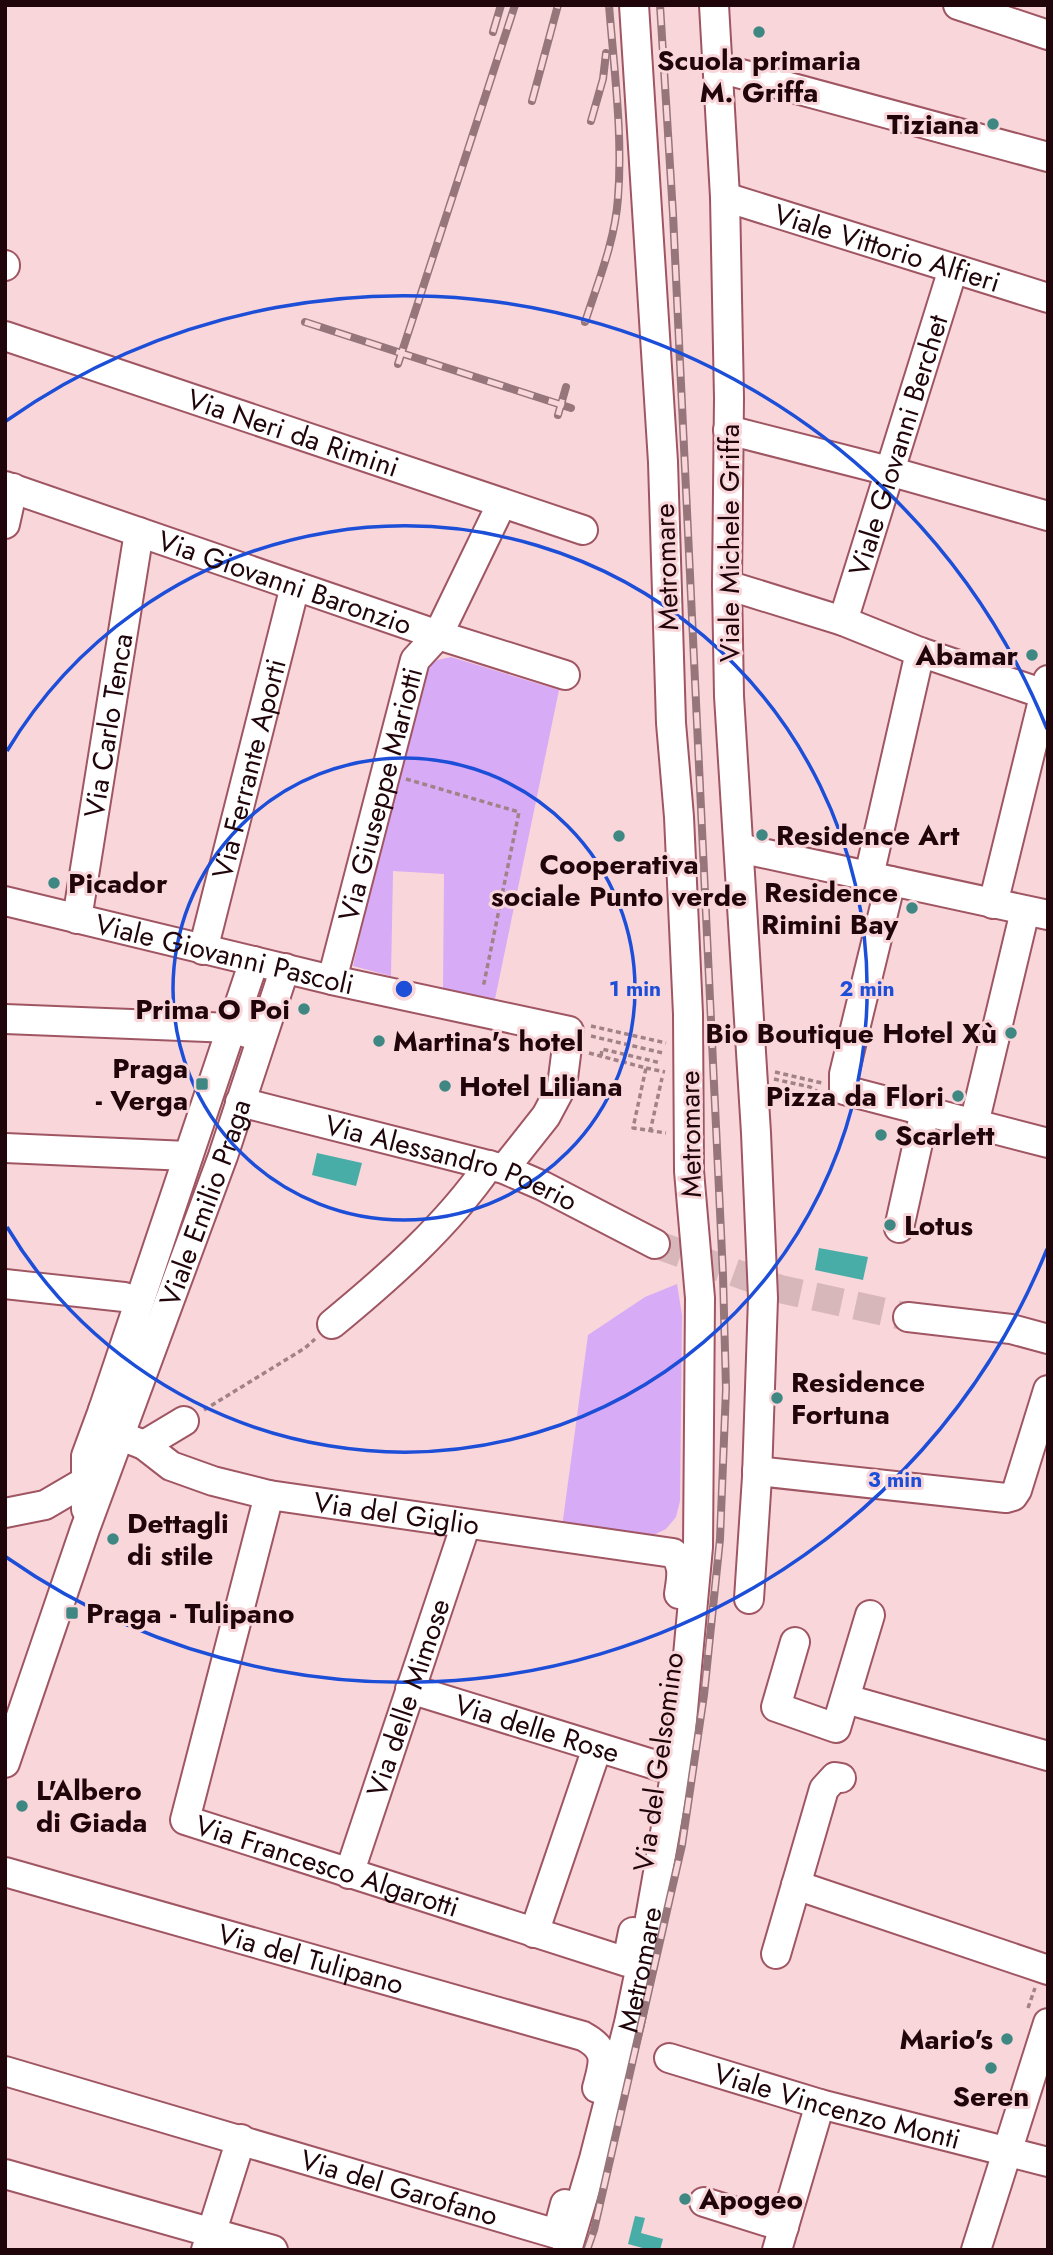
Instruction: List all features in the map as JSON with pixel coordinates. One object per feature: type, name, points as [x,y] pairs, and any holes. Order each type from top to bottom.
[{"type":"street","name":"Metromare","points":[[562,2242],[629,2023],[646,1941],[679,1753],[698,1547],[700,1298],[690,1171],[688,1014],[679,817],[671,723],[663,462],[634,5]]},
{"type":"street","name":"Viale Michele Griffa","points":[[715,5],[725,197],[729,696],[757,1080],[756,1133],[763,1298],[757,1471],[748,1599]]},
{"type":"street","points":[[958,5],[1048,35]]},
{"type":"street","points":[[719,68],[1048,157]]},
{"type":"street","name":"Viale Vittorio Alfieri","points":[[725,197],[1048,298]]},
{"type":"street","name":"Viale Giovanni Berchet","points":[[843,621],[953,269]]},
{"type":"street","name":"Via Neri da Rimini","points":[[5,336],[583,530]]},
{"type":"street","points":[[728,430],[889,471],[1048,516]]},
{"type":"street","points":[[5,524],[9,487]]},
{"type":"street","name":"Via Giovanni Baronzio","points":[[9,487],[438,635],[565,675]]},
{"type":"street","name":"Via Giuseppe Mariotti","points":[[332,980],[415,660],[438,635],[502,503]]},
{"type":"street","name":"Via Carlo Tenca","points":[[77,919],[139,532]]},
{"type":"street","points":[[727,585],[843,621],[920,652],[1046,687],[993,904]]},
{"type":"street","name":"Via Ferrante Aporti","points":[[203,950],[295,586]]},
{"type":"street","points":[[920,652],[844,1074],[834,1095],[925,1111],[1048,1143]]},
{"type":"street","points":[[739,848],[1036,913],[974,1124]]},
{"type":"street","name":"Viale Giovanni Pascoli","points":[[5,901],[332,980],[576,1028]]},
{"type":"street","name":"Viale Emilio Praga","points":[[85,1529],[86,1456],[254,961]]},
{"type":"street","name":"Viale Emilio Praga","points":[[5,1763],[85,1529],[132,1441],[285,968]]},
{"type":"street","points":[[5,1019],[232,1028],[262,1037]]},
{"type":"street","points":[[332,1324],[391,1275],[546,1116],[562,1087],[576,1028]]},
{"type":"street","name":"Via Alessandro Poerio","points":[[240,1102],[497,1167],[543,1186],[655,1244]]},
{"type":"street","points":[[899,1228],[925,1111]]},
{"type":"street","points":[[5,1148],[188,1156]]},
{"type":"street","points":[[5,1283],[124,1297],[139,1302]]},
{"type":"street","points":[[908,1317],[1011,1329],[1048,1339]]},
{"type":"street","points":[[757,1471],[1006,1498],[1013,1496],[1017,1490],[1048,1390]]},
{"type":"street","points":[[103,1410],[132,1441],[184,1421]]},
{"type":"street","name":"Via del Giglio","points":[[132,1441],[172,1466],[213,1481],[269,1495],[647,1548],[674,1553],[680,1560]]},
{"type":"street","points":[[5,1513],[45,1505],[86,1481]]},
{"type":"street","name":"Via Francesco Algarotti","points":[[269,1495],[185,1820],[627,1962]]},
{"type":"street","name":"Via delle Mimose","points":[[349,1874],[466,1524]]},
{"type":"street","name":"Via del Gelsomino","points":[[627,1962],[662,1767],[682,1568],[680,1560]]},
{"type":"street","points":[[795,1642],[776,1707],[836,1728],[870,1615]]},
{"type":"street","name":"Via delle Rose","points":[[410,1689],[662,1767]]},
{"type":"street","points":[[846,1699],[1048,1756]]},
{"type":"street","points":[[534,1933],[597,1748]]},
{"type":"street","points":[[776,1954],[824,1789],[835,1777],[841,1778]]},
{"type":"street","name":"Via del Tulipano","points":[[5,1872],[583,2036],[596,2043],[601,2050],[603,2063],[562,2242]]},
{"type":"street","points":[[796,1885],[1048,1970]]},
{"type":"street","points":[[976,2250],[1048,2023]]},
{"type":"street","name":"Viale Vincenzo Monti","points":[[669,2057],[820,2104],[1048,2162]]},
{"type":"street","name":"Via del Garofano","points":[[7,2079],[241,2139],[562,2242]]},
{"type":"street","points":[[704,2202],[781,2238],[820,2104]]},
{"type":"street","points":[[209,2241],[241,2139]]},
{"type":"street","points":[[5,2174],[209,2241],[273,2250]]},
{"type":"path","points":[[399,777],[519,812],[482,991]]},
{"type":"path","points":[[576,1028],[663,1053]]},
{"type":"path","points":[[576,1028],[669,1044],[666,1072],[588,1053]]},
{"type":"path","points":[[601,1056],[602,1049],[661,1063]]},
{"type":"path","points":[[646,1068],[633,1128],[667,1133]]},
{"type":"path","points":[[650,1132],[662,1078]]},
{"type":"path","points":[[757,1080],[834,1095]]},
{"type":"path","points":[[757,1080],[810,1087],[834,1095]]},
{"type":"path","points":[[757,1080],[812,1102],[834,1095]]},
{"type":"path","points":[[757,1080],[802,1094],[812,1102]]},
{"type":"path","points":[[184,1421],[305,1348],[332,1324]]},
{"type":"shaded area","points":[[451,657],[559,690],[495,999],[443,989],[444,874],[393,871],[391,976],[353,966],[420,676],[433,661]]},
{"type":"shaded area","points":[[677,1284],[682,1315],[680,1501],[676,1517],[666,1529],[645,1539],[562,1527],[588,1335],[645,1297]]},
{"type":"water","points":[[317,1153],[362,1163],[356,1186],[312,1175]]},
{"type":"water","points":[[819,1248],[868,1257],[863,1280],[815,1270]]},
{"type":"water","points":[[635,2216],[645,2218],[641,2233],[663,2239],[660,2250],[628,2244]]},
{"type":"tunnel","points":[[655,1244],[780,1289],[908,1317]]},
{"type":"railway","points":[[493,32],[501,5]]},
{"type":"railway","points":[[398,364],[515,5]]},
{"type":"railway","points":[[532,101],[558,5]]},
{"type":"railway","points":[[585,322],[610,246],[618,198],[619,126],[609,5]]},
{"type":"railway","points":[[587,2250],[594,2230],[682,1845],[704,1695],[720,1539],[726,1389],[723,1275],[673,214],[660,5]]},
{"type":"railway","points":[[591,121],[603,79],[606,53]]},
{"type":"railway","points":[[305,322],[571,408]]},
{"type":"railway","points":[[558,415],[566,387]]},
{"type":"place","name":"Scuola primaria M. Griffa","points":[[759,32]]},
{"type":"place","name":"Tiziana","points":[[993,124]]},
{"type":"place","name":"Abamar","points":[[1032,655]]},
{"type":"place","name":"Residence Art","points":[[762,835]]},
{"type":"place","name":"Cooperativa sociale Punto verde","points":[[619,836]]},
{"type":"place","name":"Picador","points":[[54,883]]},
{"type":"place","name":"Residence Rimini Bay","points":[[912,908]]},
{"type":"place","name":"Prima O Poi","points":[[304,1009]]},
{"type":"place","name":"Bio Boutique Hotel Xù","points":[[1011,1033]]},
{"type":"place","name":"Martina's hotel","points":[[379,1041]]},
{"type":"place","name":"Praga - Verga","points":[[202,1084]]},
{"type":"place","name":"Hotel Liliana","points":[[445,1086]]},
{"type":"place","name":"Pizza da Flori","points":[[958,1096]]},
{"type":"place","name":"Scarlett","points":[[881,1135]]},
{"type":"place","name":"Lotus","points":[[890,1225]]},
{"type":"place","name":"Residence Fortuna","points":[[777,1398]]},
{"type":"place","name":"Dettagli di stile","points":[[113,1539]]},
{"type":"place","name":"Praga - Tulipano","points":[[72,1613]]},
{"type":"place","name":"L'Albero di Giada","points":[[22,1806]]},
{"type":"place","name":"Mario's","points":[[1007,2039]]},
{"type":"place","name":"Seren","points":[[991,2068]]},
{"type":"place","name":"Apogeo","points":[[685,2199]]}]
